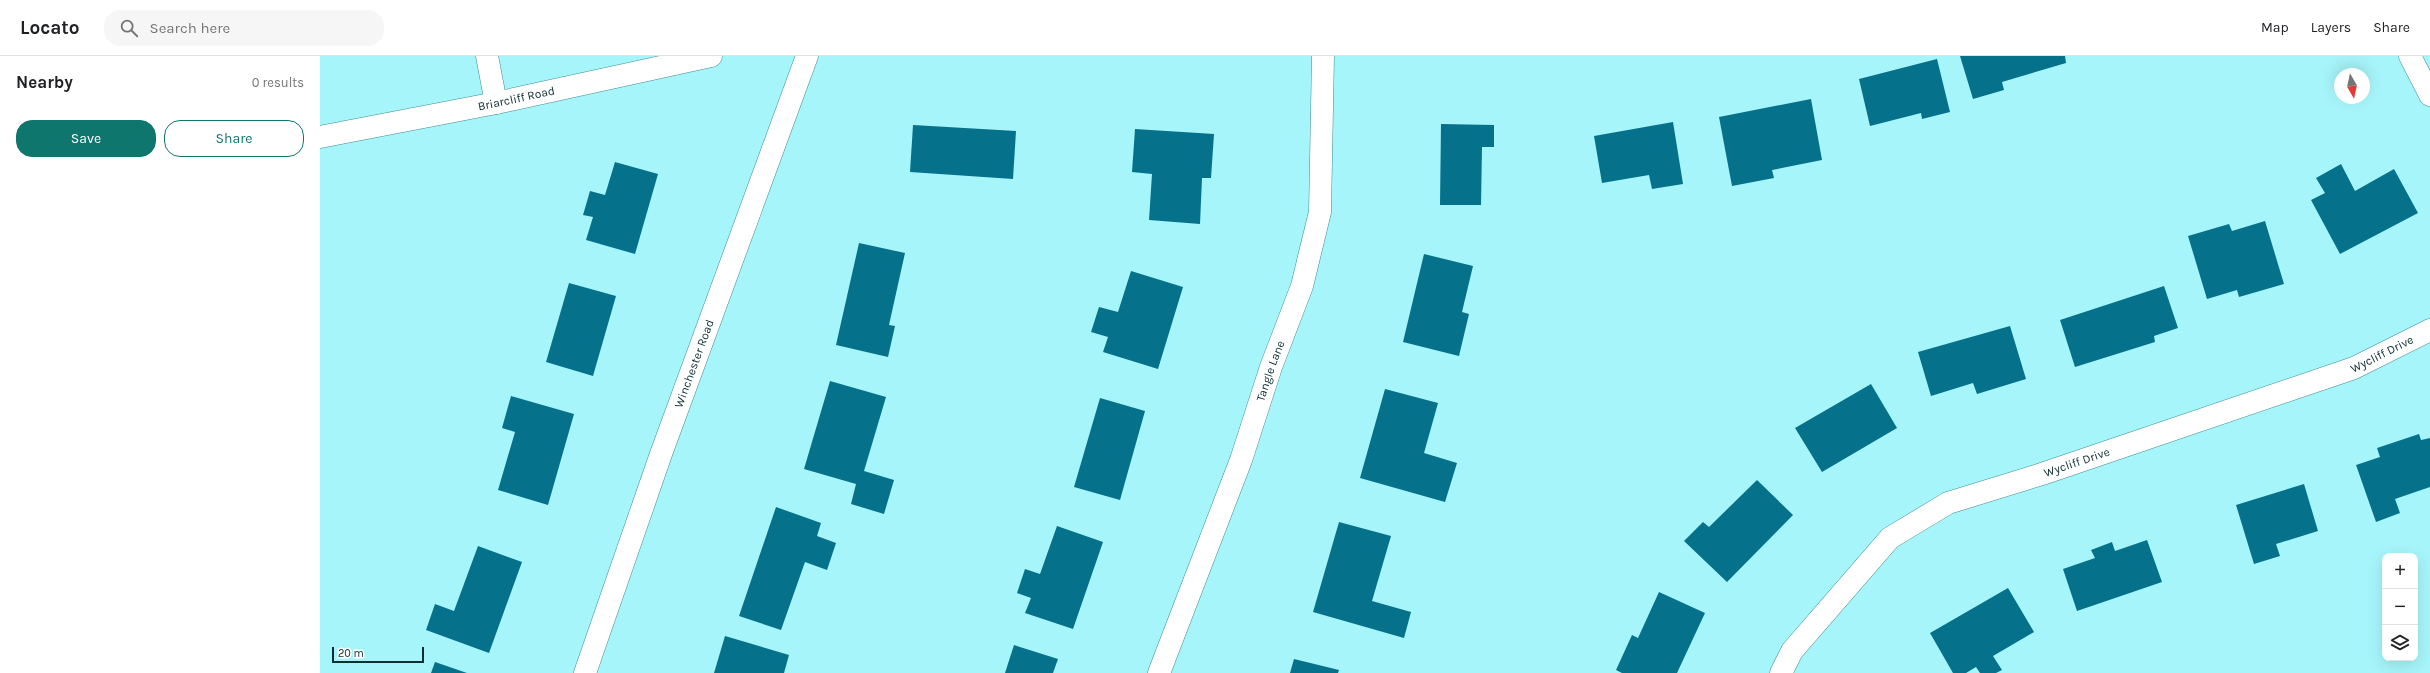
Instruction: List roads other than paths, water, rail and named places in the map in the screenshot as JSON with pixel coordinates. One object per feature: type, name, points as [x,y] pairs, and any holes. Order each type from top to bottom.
[{"type":"street","points":[[487,56],[496,103]]},
{"type":"street","name":"Briarcliff Road","points":[[320,137],[496,103],[711,56]]},
{"type":"street","name":"Winchester Road","points":[[585,673],[661,454],[807,56]]},
{"type":"street","name":"Tangle Lane","points":[[1158,673],[1241,460],[1271,367],[1302,286],[1320,212],[1323,56]]},
{"type":"street","points":[[2410,56],[2430,95]]},
{"type":"street","name":"Wycliff Drive","points":[[1781,673],[1792,651],[1890,538],[1948,503],[2042,474],[2354,368],[2430,330]]}]
